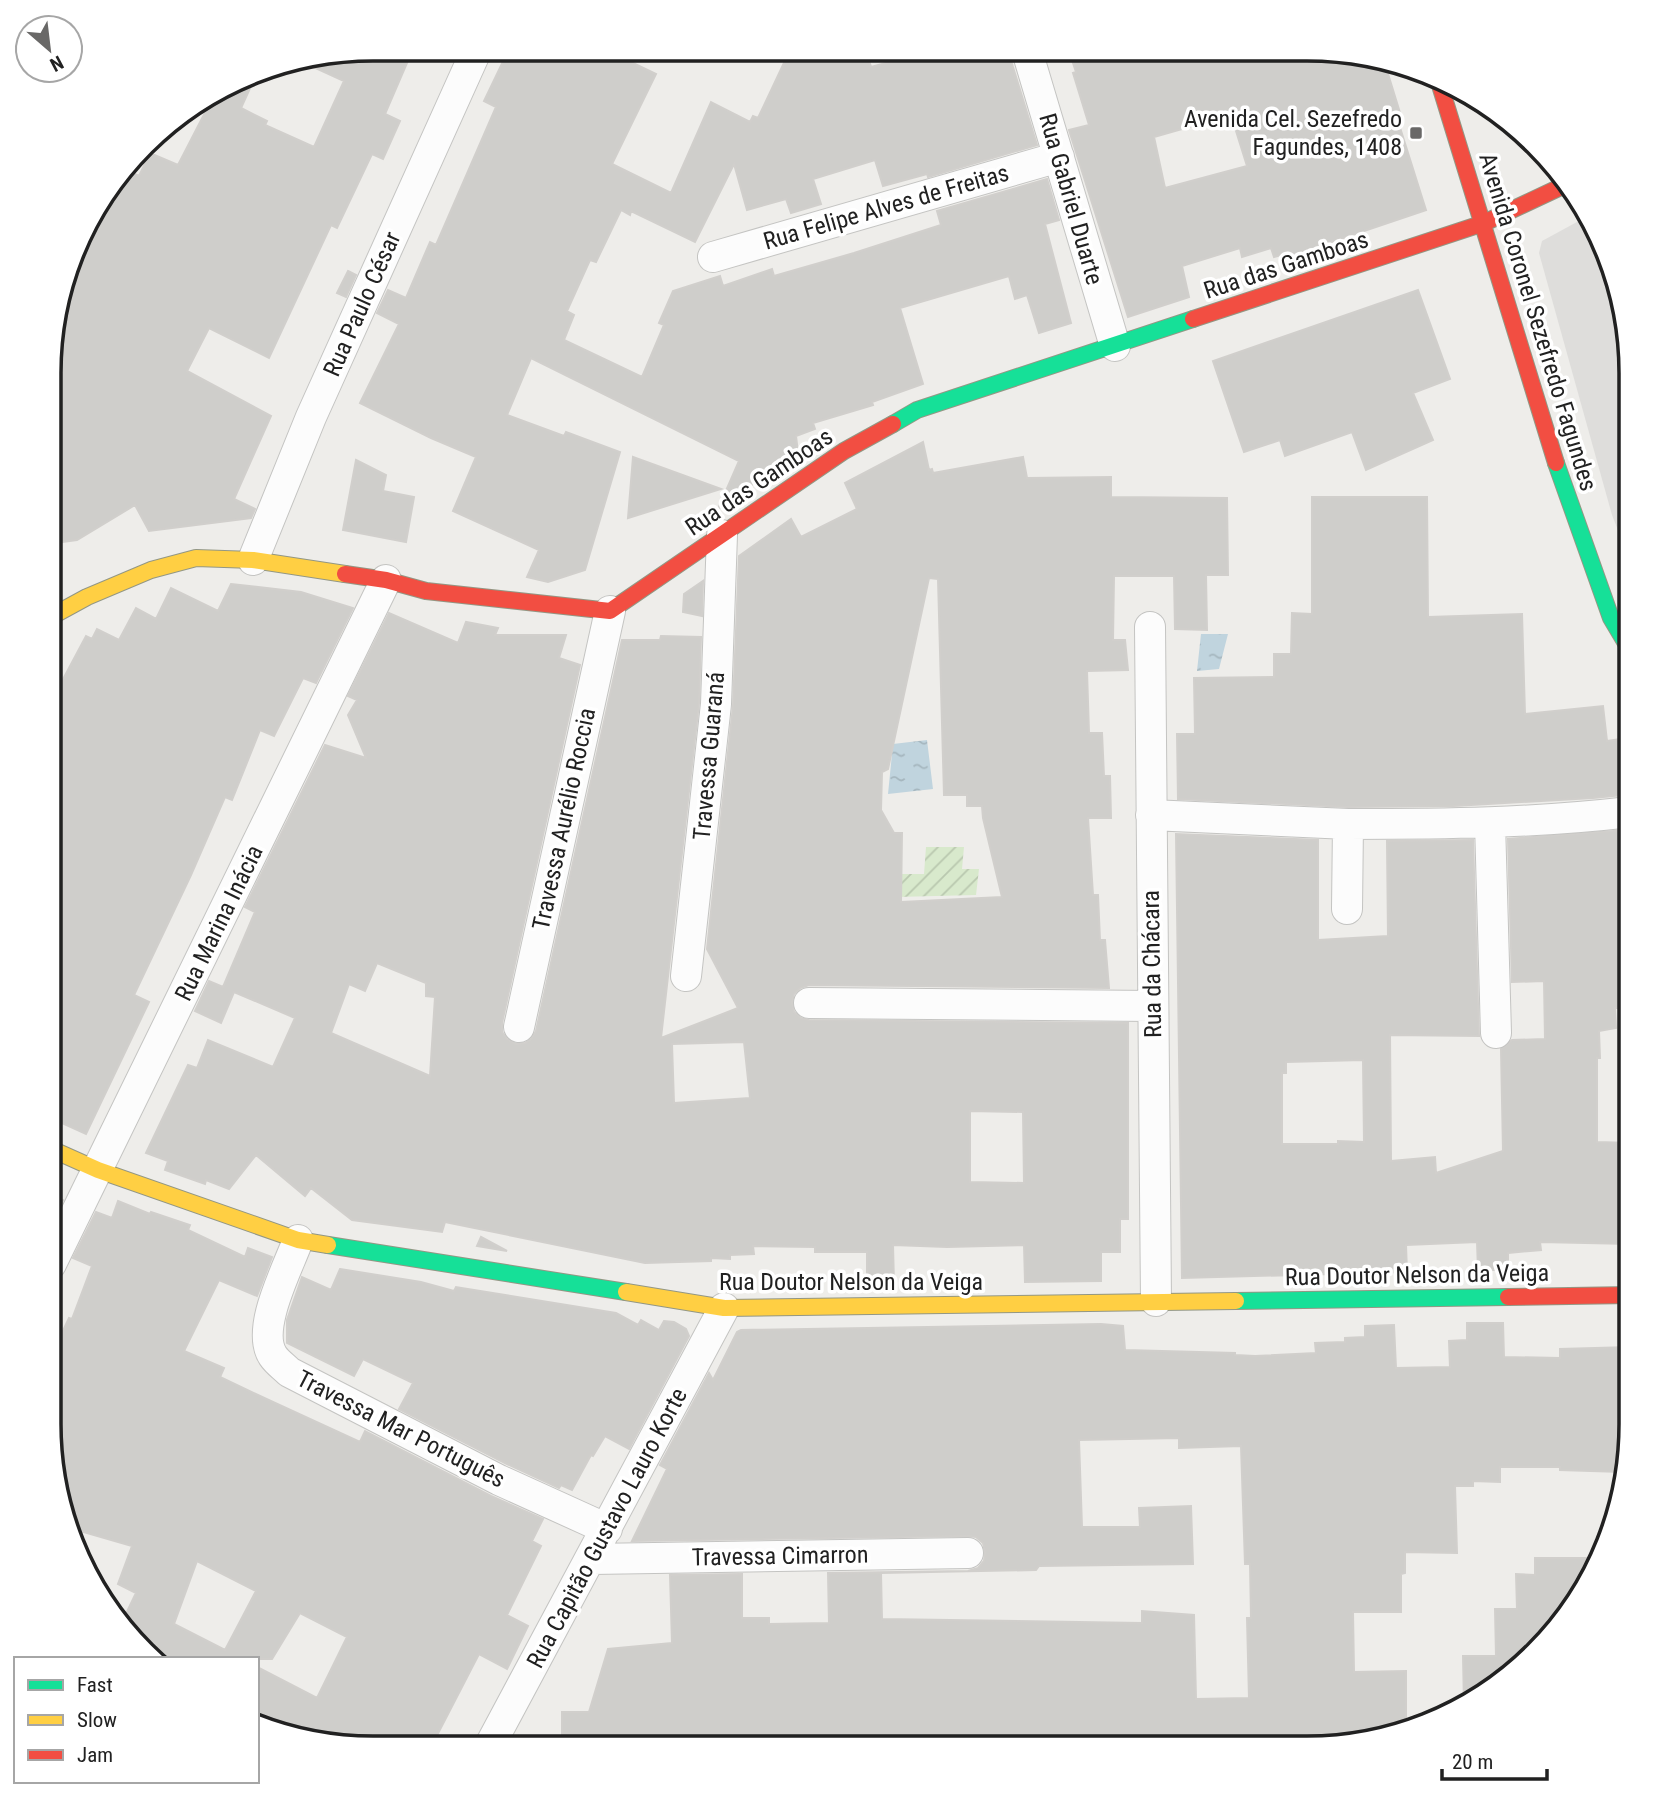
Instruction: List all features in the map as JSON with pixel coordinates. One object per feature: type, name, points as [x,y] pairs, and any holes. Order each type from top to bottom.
[{"type":"street","name":"Rua Paulo César","points":[[253,560],[311,417],[472,61]]},
{"type":"street","name":"Rua Gabriel Duarte","points":[[1030,61],[1115,346]]},
{"type":"street","name":"Avenida Coronel Sezefredo Fagundes","points":[[1442,92],[1564,487],[1611,618],[1619,631]]},
{"type":"street","name":"Rua Felipe Alves de Freitas","points":[[713,257],[1059,157]]},
{"type":"street","name":"Rua das Gamboas","points":[[610,611],[844,451],[917,410],[1484,223],[1558,188]]},
{"type":"street","name":"Travessa Guaraná","points":[[686,976],[716,704],[722,535]]},
{"type":"street","points":[[61,611],[151,570],[196,558],[253,560],[386,580],[426,592],[610,611]]},
{"type":"street","name":"Rua Marina Inácia","points":[[61,1244],[386,580]]},
{"type":"street","name":"Travessa Aurélio Roccia","points":[[519,1027],[610,611]]},
{"type":"street","name":"Rua da Chácara","points":[[1150,627],[1156,1301]]},
{"type":"street","points":[[1151,815],[1348,824],[1490,823],[1572,819],[1619,813]]},
{"type":"street","points":[[1490,823],[1496,1033]]},
{"type":"street","points":[[1347,909],[1348,824]]},
{"type":"street","points":[[809,1003],[1153,1006]]},
{"type":"street","name":"Rua Doutor Nelson da Veiga","points":[[61,1153],[98,1170],[299,1240],[724,1308],[1619,1295]]},
{"type":"street","name":"Travessa Mar Português","points":[[299,1240],[270,1316],[266,1338],[273,1356],[289,1372],[499,1480],[607,1529]]},
{"type":"street","name":"Rua Capitão Gustavo Lauro Korte","points":[[495,1736],[724,1308]]},
{"type":"street","name":"Travessa Cimarron","points":[[592,1559],[968,1553]]},
{"type":"shaded area","points":[[1579,221],[1595,254],[1608,292],[1616,332],[1619,373],[1619,533],[1539,253],[1542,241]]},
{"type":"green space","points":[[926,847],[964,847],[962,869],[979,869],[976,895],[896,897],[901,874],[924,874]]},
{"type":"water","points":[[1201,634],[1228,634],[1219,669],[1197,671]]},
{"type":"water","points":[[927,740],[933,789],[888,794],[893,744]]},
{"type":"building","points":[[408,61],[385,114],[400,121],[383,159],[372,154],[337,228],[331,225],[269,358],[209,328],[187,371],[271,416],[234,499],[255,509],[251,518],[149,531],[135,505],[77,540],[61,542],[61,373],[64,332],[78,273],[103,217],[134,174],[139,176],[151,153],[178,165],[206,110],[217,103],[251,86],[241,108],[267,121],[265,125],[314,147],[344,81],[313,67],[352,62]]},
{"type":"building","points":[[503,61],[629,61],[656,74],[612,164],[671,193],[711,102],[750,122],[753,116],[758,118],[785,61],[869,61],[871,67],[893,61],[1011,61],[1037,145],[928,177],[927,174],[883,186],[875,160],[813,179],[821,204],[791,213],[786,199],[747,210],[734,164],[695,242],[631,211],[630,215],[621,210],[596,262],[590,260],[567,311],[574,315],[564,340],[642,377],[664,325],[659,323],[673,291],[720,276],[723,286],[772,269],[774,276],[854,253],[941,225],[937,211],[1047,179],[1059,220],[1045,224],[1071,323],[1039,333],[1027,295],[1015,299],[1009,276],[900,308],[923,384],[872,402],[873,405],[813,423],[815,429],[796,436],[798,452],[718,509],[739,461],[531,358],[507,415],[564,436],[566,432],[620,452],[585,570],[548,582],[527,577],[539,550],[453,511],[476,457],[360,403],[399,324],[377,313],[388,290],[406,298],[430,242],[436,245],[496,107],[484,101]]},
{"type":"building","points":[[1072,61],[1307,61],[1348,64],[1387,72],[1401,116],[1397,118],[1426,210],[1293,255],[1292,252],[1274,257],[1271,248],[1242,257],[1240,248],[1182,266],[1189,297],[1128,317],[1069,130],[1089,125],[1073,73],[1076,72]],"holes":[[[1231,115],[1247,166],[1165,188],[1154,137]]]},
{"type":"building","points":[[348,271],[356,275],[346,297],[337,293]]},
{"type":"building","points":[[1418,290],[1450,379],[1413,393],[1433,440],[1366,470],[1352,432],[1285,456],[1280,440],[1244,452],[1213,361]]},
{"type":"building","points":[[923,442],[929,470],[932,469],[933,473],[1023,457],[1027,478],[1111,477],[1111,497],[1227,498],[1228,575],[1206,575],[1207,630],[1175,629],[1174,576],[1114,576],[1113,640],[1125,640],[1128,670],[1087,671],[1089,733],[1102,733],[1104,776],[1110,776],[1111,818],[1088,818],[1093,895],[1098,895],[1100,940],[1105,940],[1109,988],[809,985],[794,994],[792,1002],[794,1012],[809,1020],[1128,1023],[1128,1219],[1120,1219],[1120,1252],[1101,1252],[1101,1281],[1025,1282],[1024,1245],[893,1245],[894,1284],[867,1284],[867,1252],[815,1252],[815,1247],[753,1246],[754,1254],[730,1255],[730,1259],[645,1263],[445,1222],[442,1232],[352,1220],[311,1188],[305,1196],[256,1155],[229,1189],[165,1170],[168,1161],[146,1153],[188,1065],[197,1068],[208,1040],[273,1067],[295,1018],[234,992],[221,1023],[195,1011],[209,981],[223,987],[255,912],[245,907],[325,745],[366,758],[348,715],[357,700],[348,696],[389,613],[458,643],[466,622],[498,628],[495,635],[566,635],[559,658],[580,665],[502,1023],[502,1032],[516,1044],[525,1043],[536,1031],[622,640],[660,640],[661,636],[701,637],[699,703],[661,1038],[738,1008],[707,949],[733,706],[739,556],[791,519],[801,537],[857,509],[845,483]],"holes":[[[929,578],[938,579],[944,795],[967,795],[967,806],[982,806],[1002,897],[901,902],[902,833],[894,833],[881,810],[882,772],[888,769]],[[377,963],[426,983],[426,996],[435,997],[430,1076],[331,1033],[349,984],[365,991]],[[744,1042],[750,1098],[674,1103],[672,1044]],[[970,1111],[1023,1112],[1024,1183],[970,1182]]]},
{"type":"building","points":[[633,457],[721,489],[628,518]]},
{"type":"building","points":[[356,460],[386,475],[383,491],[414,497],[406,542],[343,530]]},
{"type":"building","points":[[1312,497],[1427,497],[1428,617],[1522,614],[1525,714],[1603,706],[1607,741],[1619,739],[1619,795],[1454,806],[1348,807],[1178,799],[1177,734],[1195,734],[1194,678],[1274,677],[1274,654],[1291,654],[1292,613],[1312,614]]},
{"type":"building","points":[[703,581],[702,616],[683,612],[684,594]]},
{"type":"building","points":[[231,584],[301,592],[353,608],[316,683],[303,678],[274,736],[260,730],[232,800],[225,797],[134,995],[149,1002],[86,1134],[61,1123],[61,683],[86,636],[92,639],[97,629],[119,640],[136,608],[156,619],[171,588],[218,611]]},
{"type":"building","points":[[1619,831],[1619,1008],[1615,1008],[1616,1028],[1599,1031],[1597,1142],[1619,1143],[1619,1244],[1540,1242],[1541,1250],[1508,1253],[1508,1270],[1478,1270],[1477,1242],[1406,1245],[1407,1272],[1182,1278],[1176,834],[1318,840],[1318,940],[1388,936],[1387,841],[1473,840],[1479,1036],[1390,1035],[1391,1161],[1435,1157],[1436,1173],[1503,1151],[1501,1049],[1512,1040],[1545,1039],[1544,981],[1512,982],[1508,839]],"holes":[[[1363,1060],[1364,1142],[1338,1141],[1338,1144],[1282,1144],[1282,1073],[1286,1073],[1286,1062]]]},
{"type":"building","points":[[118,1201],[150,1214],[151,1212],[190,1225],[188,1230],[245,1257],[248,1248],[272,1257],[257,1296],[219,1280],[184,1351],[224,1368],[220,1377],[360,1442],[365,1431],[491,1496],[543,1519],[532,1541],[541,1546],[507,1615],[528,1626],[507,1669],[479,1654],[437,1736],[332,1733],[292,1725],[259,1714],[259,1668],[317,1698],[347,1637],[300,1613],[272,1659],[166,1657],[126,1614],[136,1593],[118,1584],[132,1546],[81,1531],[67,1485],[62,1445],[61,1335],[69,1318],[72,1319],[92,1266],[73,1258],[96,1212],[112,1218]],"holes":[[[197,1561],[256,1591],[225,1650],[174,1624]]]},
{"type":"building","points":[[481,1237],[507,1251],[477,1246]]},
{"type":"building","points":[[340,1269],[421,1282],[454,1291],[456,1287],[616,1313],[638,1325],[641,1320],[659,1330],[664,1321],[674,1322],[686,1329],[689,1336],[629,1449],[605,1436],[572,1490],[561,1485],[559,1488],[399,1409],[413,1383],[363,1359],[354,1376],[287,1343],[287,1320],[302,1277],[331,1290]]},
{"type":"building","points":[[1467,1323],[1503,1323],[1504,1357],[1560,1358],[1560,1349],[1619,1347],[1616,1465],[1615,1472],[1560,1470],[1560,1467],[1500,1467],[1500,1482],[1473,1481],[1473,1486],[1455,1486],[1457,1553],[1405,1552],[1405,1573],[1401,1574],[1401,1612],[1353,1612],[1354,1672],[1406,1671],[1406,1719],[1368,1730],[1307,1736],[562,1736],[562,1712],[589,1712],[608,1649],[672,1643],[670,1575],[742,1574],[742,1618],[769,1618],[769,1624],[829,1623],[828,1573],[968,1571],[978,1568],[984,1561],[983,1543],[976,1537],[968,1536],[632,1541],[667,1469],[660,1465],[709,1373],[713,1380],[737,1332],[741,1330],[1101,1324],[1123,1326],[1125,1350],[1255,1356],[1316,1353],[1315,1343],[1345,1342],[1345,1338],[1365,1337],[1365,1326],[1394,1325],[1396,1368],[1450,1367],[1449,1341],[1467,1340]],"holes":[[[1179,1438],[1179,1448],[1241,1446],[1245,1564],[1250,1564],[1251,1618],[1247,1618],[1249,1698],[1196,1699],[1194,1615],[1142,1611],[1142,1623],[882,1619],[881,1573],[1036,1570],[1039,1566],[1193,1564],[1191,1506],[1139,1508],[1140,1527],[1082,1527],[1079,1440]]]},
{"type":"building","points":[[1535,1558],[1589,1558],[1566,1597],[1528,1645],[1464,1694],[1463,1656],[1496,1656],[1495,1609],[1517,1609],[1516,1574],[1535,1575]]},
{"type":"traffic: fast","points":[[893,424],[917,410],[1193,319]]},
{"type":"traffic: fast","points":[[1556,463],[1611,618],[1619,631]]},
{"type":"traffic: fast","points":[[328,1245],[626,1292]]},
{"type":"traffic: fast","points":[[1236,1301],[1508,1297]]},
{"type":"traffic: slow","points":[[61,611],[151,570],[196,558],[253,560],[345,574]]},
{"type":"traffic: slow","points":[[61,1153],[98,1170],[298,1240],[328,1245]]},
{"type":"traffic: slow","points":[[626,1292],[724,1308],[1236,1301]]},
{"type":"traffic: jam","points":[[1442,92],[1556,463]]},
{"type":"traffic: jam","points":[[1193,319],[1484,223],[1558,188]]},
{"type":"traffic: jam","points":[[345,574],[386,580],[426,591],[610,611],[844,451],[893,424]]},
{"type":"traffic: jam","points":[[1508,1297],[1619,1295]]},
{"type":"place","name":"Avenida Cel. Sezefredo Fagundes, 1408","points":[[1416,133]]}]
